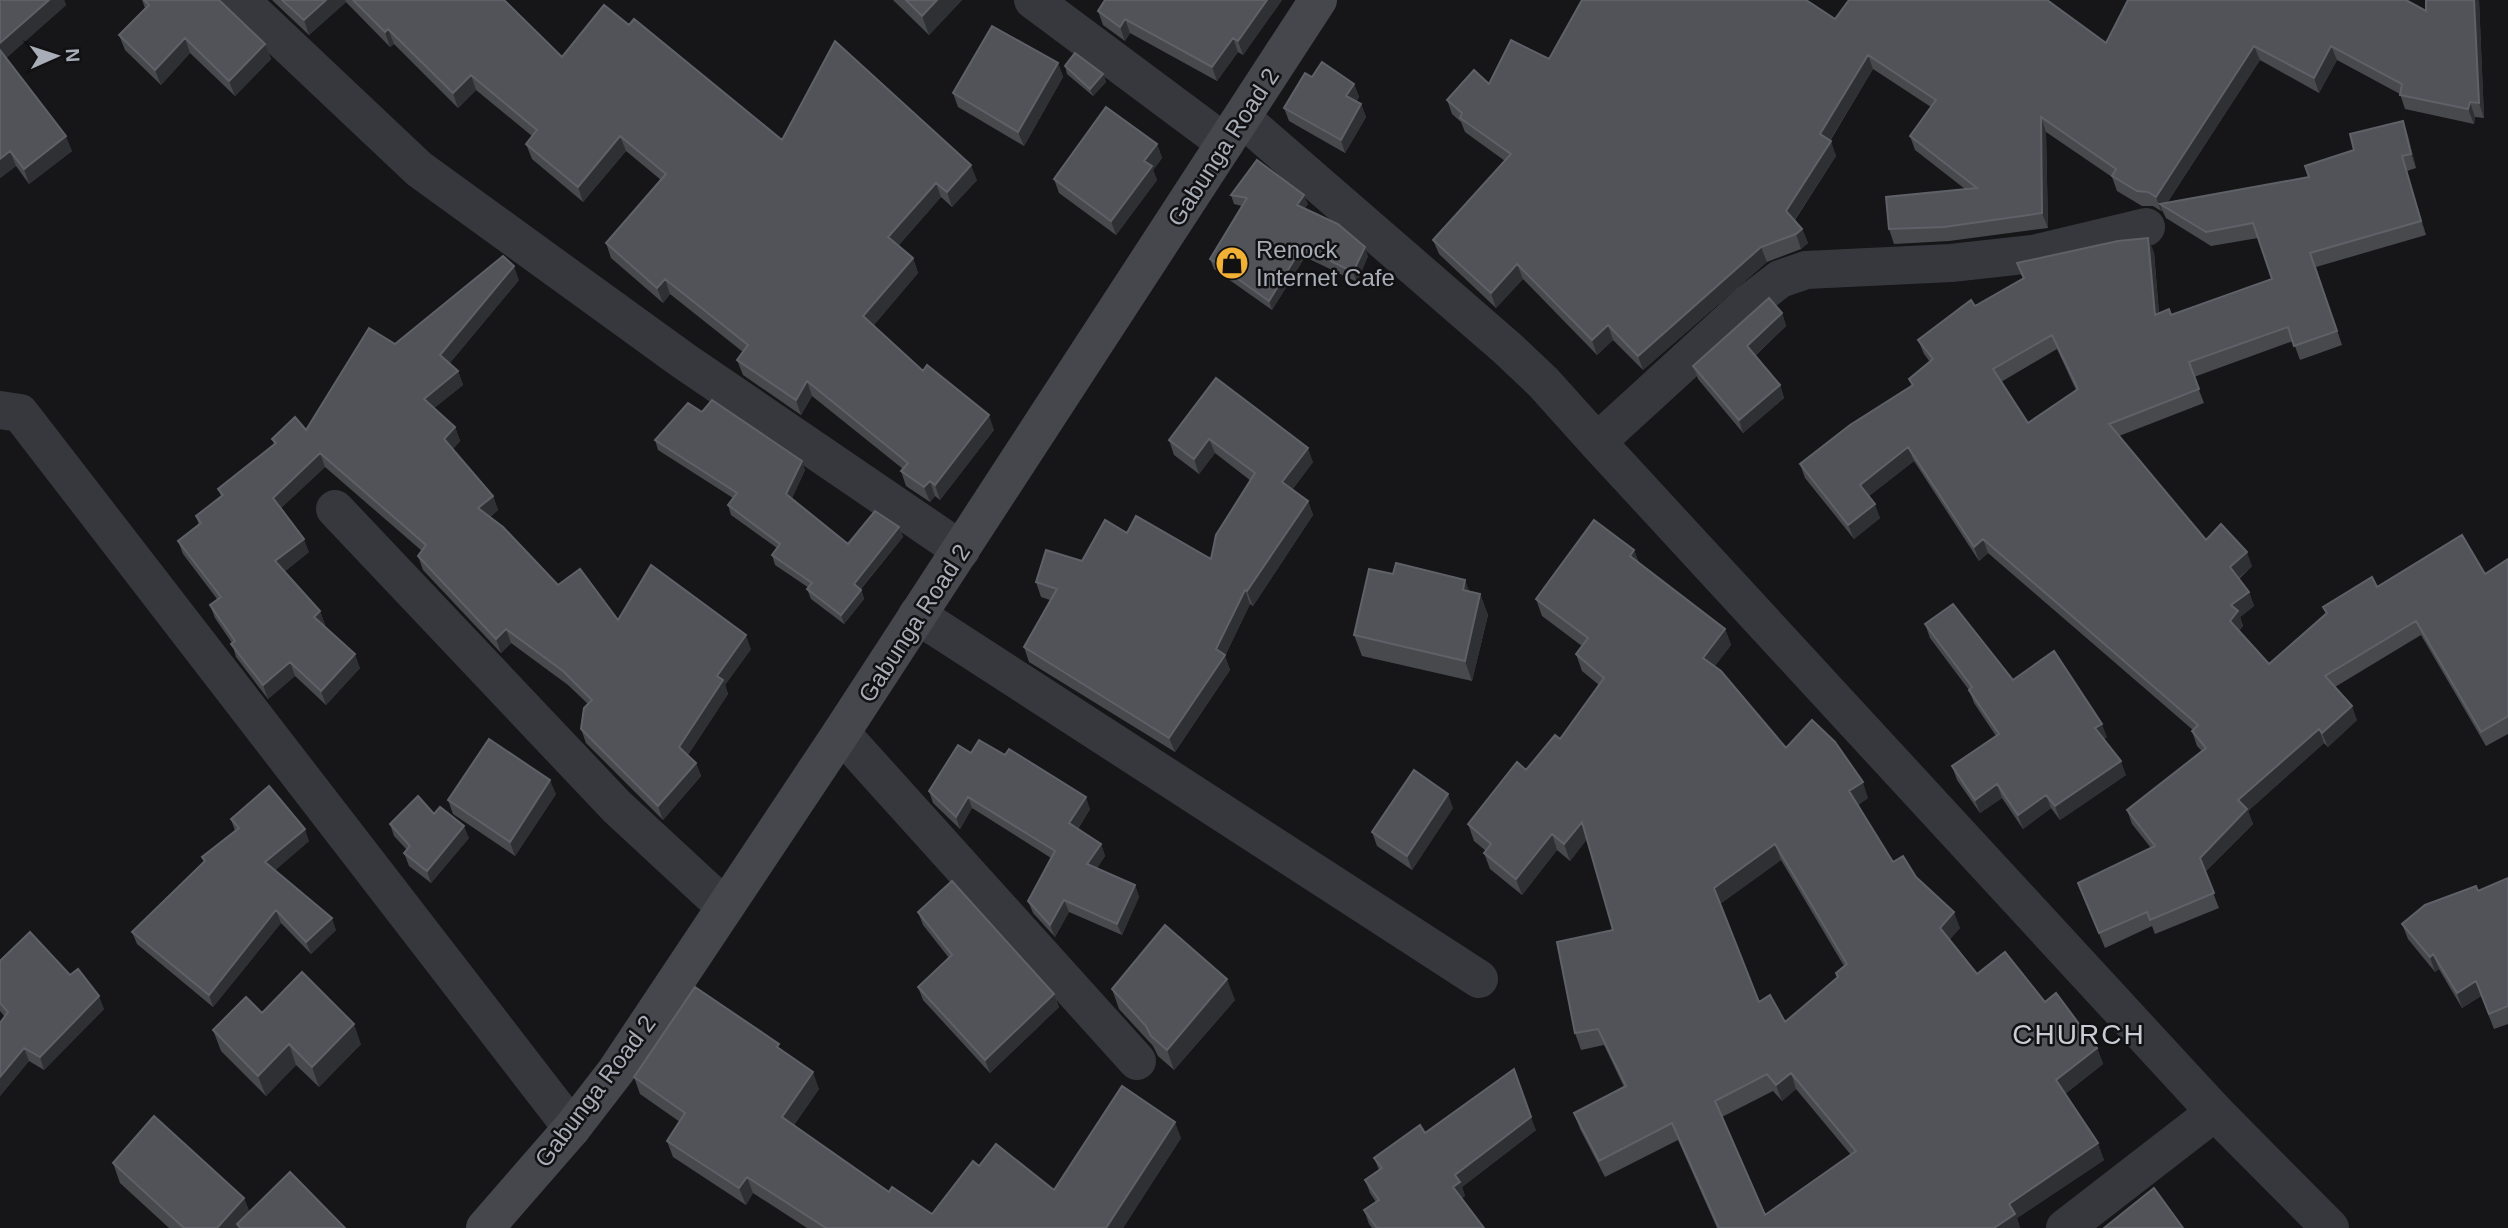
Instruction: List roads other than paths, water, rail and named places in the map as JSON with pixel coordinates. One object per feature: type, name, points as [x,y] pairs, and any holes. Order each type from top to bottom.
[{"type":"street","points":[[240,0],[419,169],[684,361],[961,550]]},
{"type":"street","points":[[1033,0],[1233,131],[1507,348],[1543,382],[2215,1112],[2330,1228]]},
{"type":"street","name":"Gabunga Road 2","points":[[485,1228],[572,1128],[616,1071],[961,550],[1318,0]]},
{"type":"street","points":[[1597,442],[1750,302],[1780,279],[1806,270],[1951,263],[2033,254],[2146,227]]},
{"type":"street","points":[[0,410],[20,413],[572,1128]]},
{"type":"street","points":[[335,509],[617,807],[725,907]]},
{"type":"street","points":[[918,615],[1479,979]]},
{"type":"street","points":[[841,733],[1137,1061]]},
{"type":"street","points":[[2065,1228],[2215,1112]]},
{"type":"place","name":"Renock Internet Cafe","points":[[1232,263]]},
{"type":"district","name":"CHURCH","points":[[2079,1034]]}]
